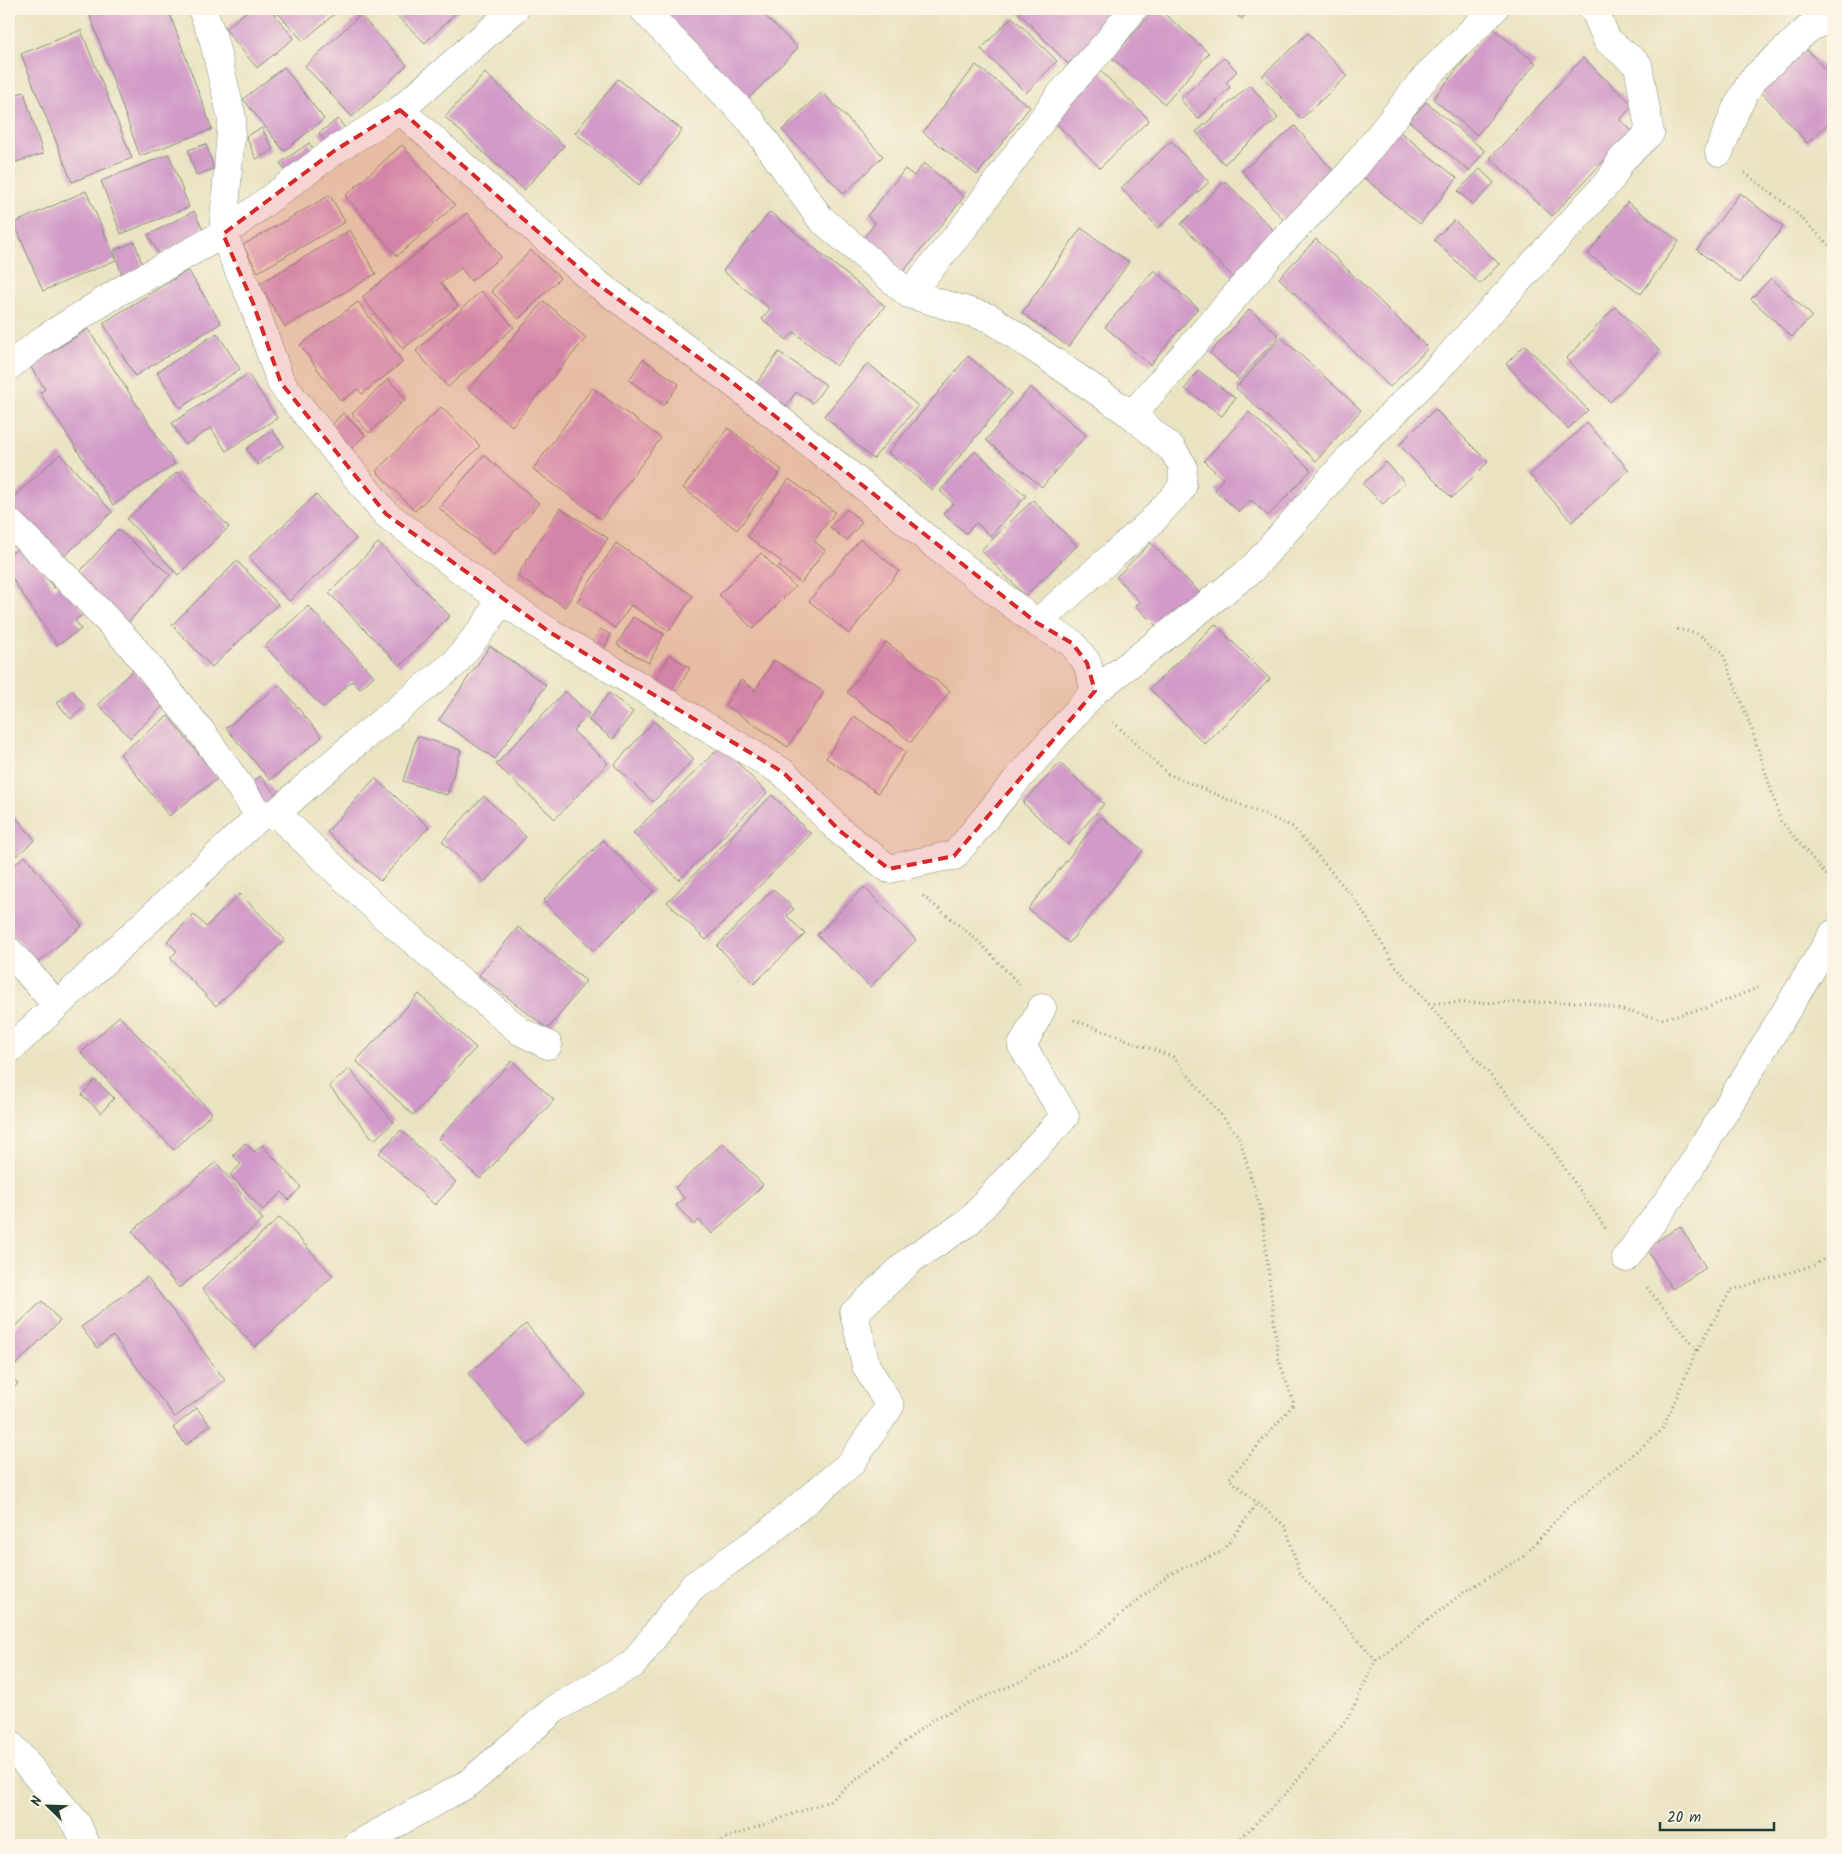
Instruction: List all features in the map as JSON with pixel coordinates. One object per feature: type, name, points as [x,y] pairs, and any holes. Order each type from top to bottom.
[{"type":"street","points":[[202,9],[212,38],[232,118],[223,234],[253,303],[281,383],[386,514],[500,599],[697,722],[784,773],[840,831],[889,869],[954,856],[1015,782],[1095,691],[1251,570],[1353,454],[1445,361],[1611,179],[1622,159],[1650,133],[1638,65],[1607,40],[1596,11],[1592,9]]},
{"type":"street","points":[[9,366],[47,337],[120,291],[223,234],[334,151],[400,110],[515,9]]},
{"type":"street","points":[[643,9],[751,121],[820,218],[909,294],[990,318],[1132,415],[1172,449],[1183,466],[1182,488],[1150,524],[1037,623]]},
{"type":"street","points":[[909,294],[962,230],[1060,95],[1106,44],[1133,9]]},
{"type":"street","points":[[1132,415],[1280,244],[1350,173],[1423,80],[1494,9]]},
{"type":"street","points":[[1719,152],[1736,109],[1752,80],[1809,28],[1833,17]]},
{"type":"street","points":[[400,110],[596,283],[728,379],[845,471],[936,546],[1037,623],[1072,643],[1087,663],[1095,691]]},
{"type":"street","points":[[9,522],[21,537],[77,588],[130,644],[268,814],[520,1031],[548,1045]]},
{"type":"street","points":[[9,1050],[268,814],[455,662],[487,623],[500,599]]},
{"type":"street","points":[[1626,1258],[1682,1181],[1833,934]]},
{"type":"street","points":[[9,951],[57,1005]]},
{"type":"street","points":[[356,1845],[469,1783],[556,1708],[633,1664],[692,1587],[767,1534],[851,1463],[890,1406],[866,1366],[854,1313],[913,1258],[967,1223],[1065,1116],[1022,1046],[1042,1008]]},
{"type":"street","points":[[9,1743],[77,1824],[86,1845]]},
{"type":"path","points":[[1719,152],[1792,210],[1833,249]]},
{"type":"path","points":[[1677,629],[1698,634],[1722,652],[1752,730],[1781,821],[1833,883]]},
{"type":"path","points":[[1095,691],[1105,714],[1168,774],[1293,827],[1357,902],[1394,964],[1543,1136],[1626,1258],[1697,1350]]},
{"type":"path","points":[[889,869],[977,940],[1042,1008],[1173,1057],[1239,1137],[1262,1214],[1278,1358],[1294,1404],[1229,1479],[1286,1527],[1298,1573],[1376,1660]]},
{"type":"path","points":[[1428,1003],[1588,1002],[1662,1019],[1706,1008],[1814,966]]},
{"type":"path","points":[[1234,1845],[1290,1789],[1349,1716],[1376,1660],[1464,1592],[1523,1557],[1565,1510],[1662,1430],[1697,1350],[1731,1290],[1814,1265],[1833,1254]]},
{"type":"path","points":[[707,1845],[829,1802],[935,1718],[1024,1680],[1098,1634],[1169,1574],[1223,1551],[1258,1502]]},
{"type":"highlighted area","points":[[400,110],[596,283],[728,379],[1037,623],[1072,643],[1087,663],[1095,691],[954,856],[889,869],[840,831],[784,773],[551,633],[386,514],[281,383],[253,303],[223,234],[334,151]]},
{"type":"building","points":[[168,9],[212,129],[140,156],[88,10]]},
{"type":"building","points":[[249,9],[270,9],[294,38],[257,68],[225,29]]},
{"type":"building","points":[[274,9],[340,9],[303,41]]},
{"type":"building","points":[[390,9],[460,9],[425,43]]},
{"type":"building","points":[[662,9],[758,9],[798,48],[746,101],[657,14]]},
{"type":"building","points":[[1023,9],[1124,10],[1068,64],[1019,13]]},
{"type":"building","points":[[1155,9],[1159,9],[1209,53],[1165,104],[1112,58]]},
{"type":"building","points":[[1229,9],[1251,9],[1242,19]]},
{"type":"building","points":[[360,15],[407,65],[352,117],[305,66]]},
{"type":"building","points":[[1012,17],[1057,61],[1026,93],[981,49]]},
{"type":"building","points":[[1491,27],[1536,63],[1477,135],[1433,99]]},
{"type":"building","points":[[81,30],[132,158],[72,182],[21,54]]},
{"type":"building","points":[[1308,33],[1347,76],[1301,119],[1262,76]]},
{"type":"building","points":[[1804,46],[1833,79],[1833,119],[1807,143],[1758,88]]},
{"type":"building","points":[[1224,58],[1237,71],[1226,83],[1230,87],[1198,119],[1180,99]]},
{"type":"building","points":[[1583,58],[1633,105],[1620,120],[1632,131],[1552,216],[1490,158]]},
{"type":"building","points":[[976,65],[1030,107],[977,175],[923,132]]},
{"type":"building","points":[[284,67],[324,119],[284,151],[243,99]]},
{"type":"building","points":[[1100,70],[1149,120],[1100,168],[1051,118]]},
{"type":"building","points":[[485,73],[564,146],[524,190],[445,117]]},
{"type":"building","points":[[618,79],[682,130],[639,185],[575,133]]},
{"type":"building","points":[[1250,85],[1278,118],[1224,164],[1196,132]]},
{"type":"building","points":[[24,92],[43,154],[9,164],[9,96]]},
{"type":"building","points":[[822,92],[883,156],[844,194],[782,130]]},
{"type":"building","points":[[1426,102],[1485,151],[1469,171],[1409,121]]},
{"type":"building","points":[[338,119],[350,135],[331,149],[319,133]]},
{"type":"building","points":[[1295,126],[1339,178],[1286,223],[1242,171]]},
{"type":"building","points":[[1394,127],[1457,178],[1420,224],[1357,172]]},
{"type":"building","points":[[262,128],[273,150],[256,159],[246,136]]},
{"type":"building","points":[[1171,141],[1209,182],[1158,228],[1121,188]]},
{"type":"building","points":[[309,143],[318,156],[289,176],[280,163]]},
{"type":"building","points":[[206,144],[214,169],[196,175],[188,150]]},
{"type":"building","points":[[402,145],[455,205],[397,256],[345,196]]},
{"type":"building","points":[[169,154],[189,207],[121,234],[101,181]]},
{"type":"building","points":[[924,163],[964,197],[903,272],[863,239],[875,223],[867,216],[905,169],[914,176]]},
{"type":"building","points":[[1480,169],[1494,183],[1473,205],[1458,191]]},
{"type":"building","points":[[1225,181],[1279,236],[1235,279],[1181,224]]},
{"type":"building","points":[[86,191],[116,260],[43,291],[14,223]]},
{"type":"building","points":[[1740,193],[1783,227],[1740,283],[1697,250]]},
{"type":"building","points":[[330,195],[345,222],[258,272],[243,245]]},
{"type":"building","points":[[1627,202],[1679,241],[1641,294],[1588,254]]},
{"type":"building","points":[[194,211],[204,232],[159,255],[148,235]]},
{"type":"building","points":[[770,212],[885,306],[836,366],[794,332],[787,340],[762,319],[770,309],[723,271]]},
{"type":"building","points":[[467,213],[501,257],[471,281],[461,268],[441,283],[458,306],[403,349],[362,297]]},
{"type":"building","points":[[1454,220],[1499,264],[1480,284],[1434,240]]},
{"type":"building","points":[[1081,228],[1129,262],[1069,347],[1022,313]]},
{"type":"building","points":[[350,230],[376,274],[285,327],[259,284]]},
{"type":"building","points":[[1316,239],[1428,348],[1390,387],[1279,278]]},
{"type":"building","points":[[135,242],[144,271],[123,279],[114,250]]},
{"type":"building","points":[[531,250],[560,278],[519,319],[491,291]]},
{"type":"building","points":[[188,270],[221,323],[135,376],[103,323]]},
{"type":"building","points":[[1154,270],[1198,308],[1150,365],[1105,327]]},
{"type":"building","points":[[1771,278],[1812,316],[1792,337],[1751,299]]},
{"type":"building","points":[[481,291],[514,327],[448,387],[416,351]]},
{"type":"building","points":[[544,301],[586,338],[512,426],[469,389]]},
{"type":"building","points":[[358,302],[403,362],[362,394],[358,389],[341,401],[300,345]]},
{"type":"building","points":[[1615,307],[1660,351],[1610,402],[1566,359]]},
{"type":"building","points":[[1250,309],[1279,336],[1239,380],[1210,353]]},
{"type":"building","points":[[88,329],[175,464],[113,505],[40,393],[45,389],[30,366]]},
{"type":"building","points":[[217,333],[240,369],[180,408],[157,372]]},
{"type":"building","points":[[1281,337],[1361,410],[1316,461],[1236,388]]},
{"type":"building","points":[[1525,345],[1588,410],[1568,429],[1506,364]]},
{"type":"building","points":[[779,352],[826,385],[813,403],[796,392],[786,406],[756,384]]},
{"type":"building","points":[[968,356],[1012,393],[932,490],[888,453]]},
{"type":"building","points":[[643,359],[679,384],[664,405],[629,380]]},
{"type":"building","points":[[868,363],[918,406],[873,459],[824,416]]},
{"type":"building","points":[[1198,370],[1235,398],[1222,416],[1185,389]]},
{"type":"building","points":[[248,374],[277,418],[226,451],[211,428],[185,445],[172,423]]},
{"type":"building","points":[[388,379],[406,399],[369,433],[352,414]]},
{"type":"building","points":[[1030,387],[1086,435],[1042,487],[986,440]]},
{"type":"building","points":[[592,388],[661,438],[601,519],[533,469]]},
{"type":"building","points":[[441,407],[480,446],[415,511],[376,471]]},
{"type":"building","points":[[1435,409],[1488,462],[1452,498],[1399,445]]},
{"type":"building","points":[[1249,412],[1311,470],[1268,516],[1251,500],[1239,512],[1214,489],[1223,479],[1204,461]]},
{"type":"building","points":[[343,413],[365,435],[349,451],[327,430]]},
{"type":"building","points":[[1587,423],[1629,470],[1572,522],[1530,475]]},
{"type":"building","points":[[728,428],[782,470],[737,530],[683,488]]},
{"type":"building","points":[[272,430],[284,446],[258,465],[246,449]]},
{"type":"building","points":[[975,451],[1026,496],[991,536],[976,523],[966,533],[943,514],[953,503],[940,491]]},
{"type":"building","points":[[60,454],[112,512],[58,562],[9,507],[9,501]]},
{"type":"building","points":[[484,455],[539,503],[494,555],[439,508]]},
{"type":"building","points":[[1386,462],[1405,483],[1383,504],[1363,484]]},
{"type":"building","points":[[177,472],[229,527],[178,575],[127,519]]},
{"type":"building","points":[[789,479],[835,512],[814,541],[825,550],[801,583],[779,566],[782,562],[747,536]]},
{"type":"building","points":[[316,495],[356,539],[289,601],[249,557]]},
{"type":"building","points":[[1033,500],[1077,546],[1025,596],[981,550]]},
{"type":"building","points":[[560,508],[608,538],[565,607],[517,576]]},
{"type":"building","points":[[847,509],[862,522],[846,541],[830,527]]},
{"type":"building","points":[[118,529],[170,575],[128,623],[76,576]]},
{"type":"building","points":[[860,539],[899,571],[849,634],[809,601]]},
{"type":"building","points":[[378,543],[450,616],[400,666],[329,593]]},
{"type":"building","points":[[616,543],[693,596],[669,631],[631,605],[615,628],[577,601]]},
{"type":"building","points":[[1151,543],[1199,592],[1160,630],[1136,606],[1140,602],[1116,577]]},
{"type":"building","points":[[24,545],[54,588],[64,581],[85,613],[75,620],[81,629],[57,645],[9,574],[9,555]]},
{"type":"building","points":[[761,553],[795,587],[753,629],[719,595]]},
{"type":"building","points":[[237,561],[278,604],[212,667],[172,625]]},
{"type":"building","points":[[308,606],[374,676],[360,689],[352,681],[323,708],[265,646]]},
{"type":"building","points":[[633,617],[664,634],[649,663],[617,645]]},
{"type":"building","points":[[1215,624],[1270,679],[1205,744],[1150,689]]},
{"type":"building","points":[[600,629],[611,635],[603,651],[592,645]]},
{"type":"building","points":[[886,642],[950,691],[911,742],[847,692]]},
{"type":"building","points":[[490,646],[546,685],[495,759],[439,720]]},
{"type":"building","points":[[670,655],[690,668],[675,693],[655,680]]},
{"type":"building","points":[[774,660],[824,692],[788,747],[725,705],[741,680],[755,690]]},
{"type":"building","points":[[133,670],[165,704],[130,738],[98,704]]},
{"type":"building","points":[[279,685],[322,737],[270,780],[226,728]]},
{"type":"building","points":[[72,690],[85,706],[71,719],[57,703]]},
{"type":"building","points":[[565,691],[589,714],[573,731],[608,763],[555,819],[496,764]]},
{"type":"building","points":[[609,693],[633,712],[613,739],[588,720]]},
{"type":"building","points":[[168,716],[218,778],[169,816],[120,754]]},
{"type":"building","points":[[854,716],[906,752],[878,793],[826,758]]},
{"type":"building","points":[[654,721],[694,759],[653,802],[614,765]]},
{"type":"building","points":[[417,736],[461,750],[447,795],[403,781]]},
{"type":"building","points":[[721,746],[767,793],[679,880],[633,833]]},
{"type":"building","points":[[1060,763],[1104,804],[1068,845],[1023,803]]},
{"type":"building","points":[[260,776],[276,795],[261,807],[245,788]]},
{"type":"building","points":[[375,778],[429,827],[380,881],[327,832]]},
{"type":"building","points":[[772,795],[811,834],[706,940],[667,902]]},
{"type":"building","points":[[484,796],[526,837],[484,882],[442,841]]},
{"type":"building","points":[[9,809],[35,840],[9,862]]},
{"type":"building","points":[[1101,817],[1143,850],[1069,943],[1028,909]]},
{"type":"building","points":[[603,840],[654,891],[594,951],[543,901]]},
{"type":"building","points":[[25,856],[82,926],[37,963],[9,930],[9,869]]},
{"type":"building","points":[[864,887],[916,940],[870,987],[817,935]]},
{"type":"building","points":[[773,889],[794,909],[787,916],[805,934],[754,984],[717,946]]},
{"type":"building","points":[[240,894],[285,940],[216,1006],[170,958],[177,951],[167,941],[194,914],[206,927]]},
{"type":"building","points":[[518,927],[586,981],[548,1029],[479,975]]},
{"type":"building","points":[[419,994],[476,1048],[413,1115],[356,1061]]},
{"type":"building","points":[[119,1016],[212,1113],[174,1150],[81,1053]]},
{"type":"building","points":[[512,1061],[554,1100],[480,1179],[438,1139]]},
{"type":"building","points":[[349,1069],[394,1122],[374,1140],[329,1086]]},
{"type":"building","points":[[95,1080],[114,1098],[101,1113],[82,1095]]},
{"type":"building","points":[[401,1130],[456,1182],[435,1205],[379,1153]]},
{"type":"building","points":[[245,1143],[254,1152],[262,1145],[301,1187],[289,1200],[282,1192],[263,1210],[230,1175],[241,1164],[233,1155]]},
{"type":"building","points":[[723,1143],[763,1185],[712,1234],[699,1220],[694,1225],[676,1205],[684,1198],[675,1188]]},
{"type":"building","points":[[216,1162],[263,1220],[179,1288],[132,1231]]},
{"type":"building","points":[[280,1217],[333,1276],[255,1347],[202,1289]]},
{"type":"building","points":[[1680,1226],[1706,1268],[1672,1289],[1646,1248]]},
{"type":"building","points":[[147,1277],[225,1380],[175,1417],[113,1336],[97,1348],[81,1327]]},
{"type":"building","points":[[42,1301],[60,1321],[16,1364],[9,1356],[9,1333]]},
{"type":"building","points":[[526,1324],[586,1394],[528,1445],[468,1374]]},
{"type":"building","points":[[9,1375],[18,1383],[9,1394]]},
{"type":"building","points":[[197,1408],[210,1425],[186,1445],[173,1428]]}]
